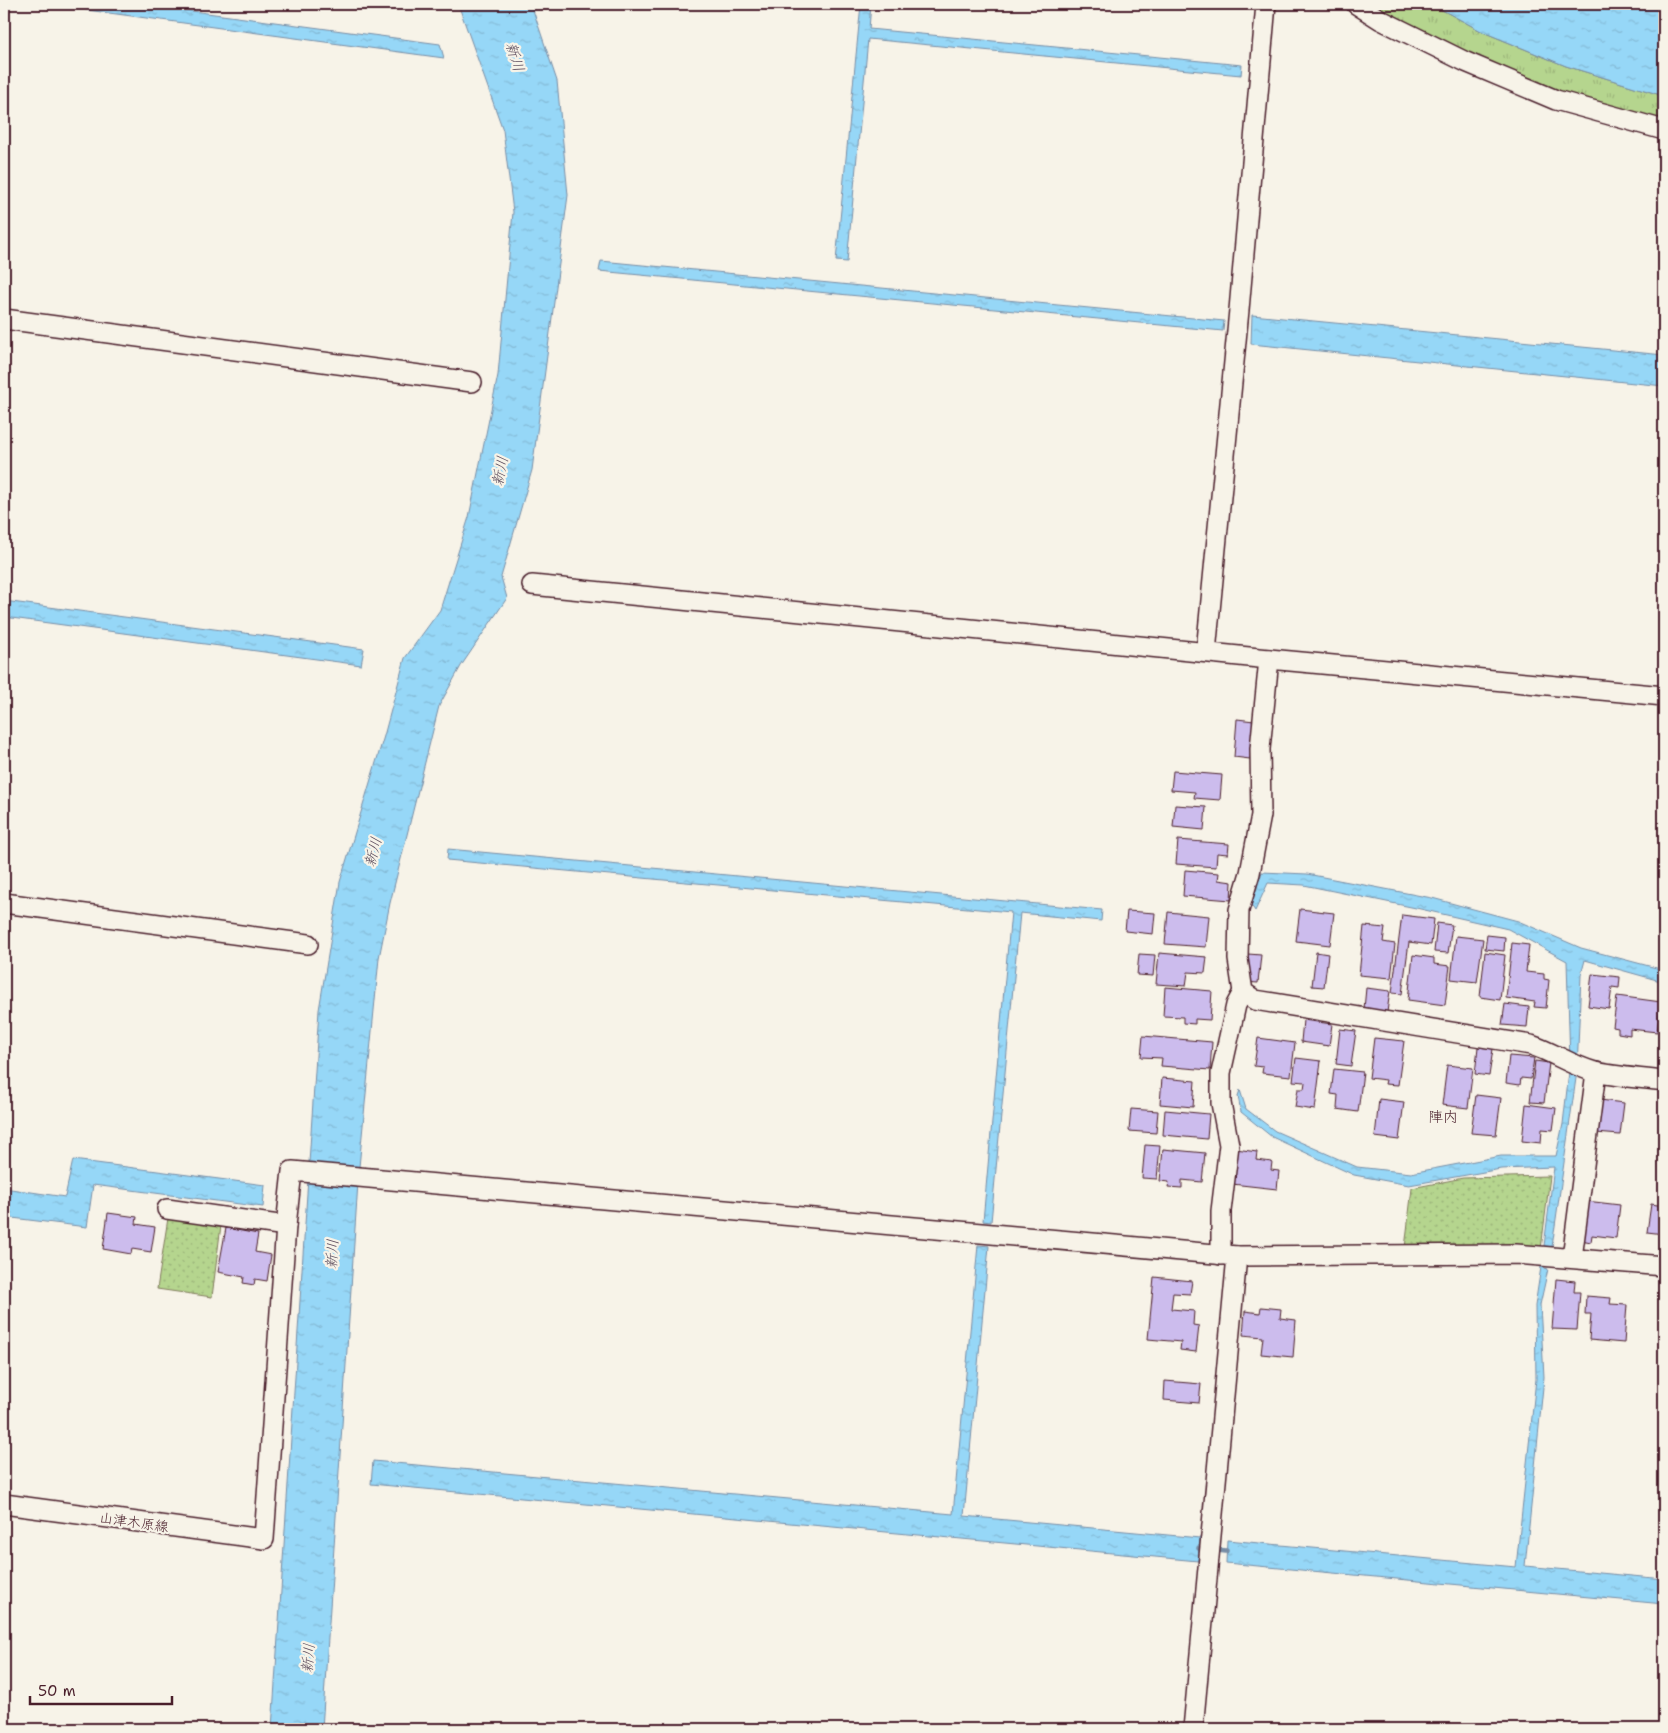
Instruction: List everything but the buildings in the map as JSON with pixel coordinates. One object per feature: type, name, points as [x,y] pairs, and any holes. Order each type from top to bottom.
[{"type":"street","points":[[1206,652],[1266,4]]},
{"type":"street","points":[[1356,4],[1380,20],[1466,62],[1556,100],[1664,130]]},
{"type":"street","points":[[4,319],[472,382]]},
{"type":"street","points":[[532,584],[1269,659],[1664,696]]},
{"type":"street","points":[[1193,1729],[1209,1560],[1229,1255],[1221,1211],[1228,1145],[1221,1104],[1221,1073],[1236,1005],[1243,992],[1238,959],[1239,910],[1250,873],[1261,814],[1260,749],[1269,659]]},
{"type":"street","points":[[4,903],[308,944]]},
{"type":"street","points":[[1243,992],[1255,1000],[1530,1045],[1581,1066],[1664,1081]]},
{"type":"street","points":[[1572,1258],[1581,1066]]},
{"type":"street","points":[[167,1209],[286,1226],[292,1171],[1229,1255],[1516,1254],[1664,1266]]},
{"type":"street","name":"山津木原線","points":[[4,1504],[264,1539],[286,1226]]},
{"type":"green space","points":[[1373,4],[1431,4],[1483,32],[1566,66],[1664,96],[1664,124],[1558,95],[1452,47]]},
{"type":"green space","points":[[1550,1176],[1541,1249],[1405,1248],[1412,1188],[1463,1178]]},
{"type":"green space","points":[[168,1218],[221,1225],[212,1297],[157,1289]]},
{"type":"water","points":[[42,4],[139,4],[440,44],[444,58]]},
{"type":"water","name":"新川","points":[[458,4],[531,4],[557,81],[568,195],[532,470],[501,577],[507,598],[461,666],[439,706],[390,903],[379,958],[359,1167],[322,1729],[272,1729],[319,1010],[340,882],[384,736],[405,658],[440,610],[469,517],[498,375],[513,212],[503,130]]},
{"type":"water","points":[[861,4],[871,4],[869,29],[1242,65],[1241,75],[868,39],[847,262],[836,261]]},
{"type":"water","points":[[1431,4],[1664,4],[1664,96],[1566,66],[1483,32]]},
{"type":"water","points":[[601,261],[1224,321],[1223,331],[599,271]]},
{"type":"water","points":[[1252,315],[1664,355],[1664,386],[1251,344]]},
{"type":"water","points":[[4,601],[364,649],[361,665],[4,617]]},
{"type":"water","points":[[448,849],[1102,910],[1101,921],[1020,913],[991,1222],[983,1221],[1011,912],[447,860]]},
{"type":"water","points":[[1262,872],[1307,874],[1432,898],[1518,921],[1581,948],[1664,970],[1664,982],[1585,960],[1581,975],[1577,1071],[1552,1247],[1544,1246],[1554,1167],[1501,1169],[1409,1185],[1354,1175],[1272,1137],[1241,1112],[1238,1096],[1240,1090],[1246,1109],[1275,1131],[1357,1167],[1411,1173],[1501,1156],[1556,1156],[1563,1124],[1570,1063],[1567,961],[1508,929],[1304,885],[1268,883],[1255,911],[1251,905]]},
{"type":"water","points":[[73,1160],[265,1185],[263,1207],[93,1185],[87,1227],[4,1217],[4,1188],[65,1197]]},
{"type":"water","points":[[978,1245],[989,1246],[964,1516],[1200,1538],[1198,1561],[371,1484],[373,1461],[953,1514]]},
{"type":"water","points":[[1541,1267],[1548,1269],[1540,1305],[1544,1377],[1525,1566],[1664,1579],[1664,1604],[1226,1563],[1227,1540],[1516,1567],[1536,1379],[1535,1306]]},
{"type":"waterway","points":[[1199,1548],[1226,1551]]},
{"type":"district","name":"陣内","points":[[1443,1117]]}]
